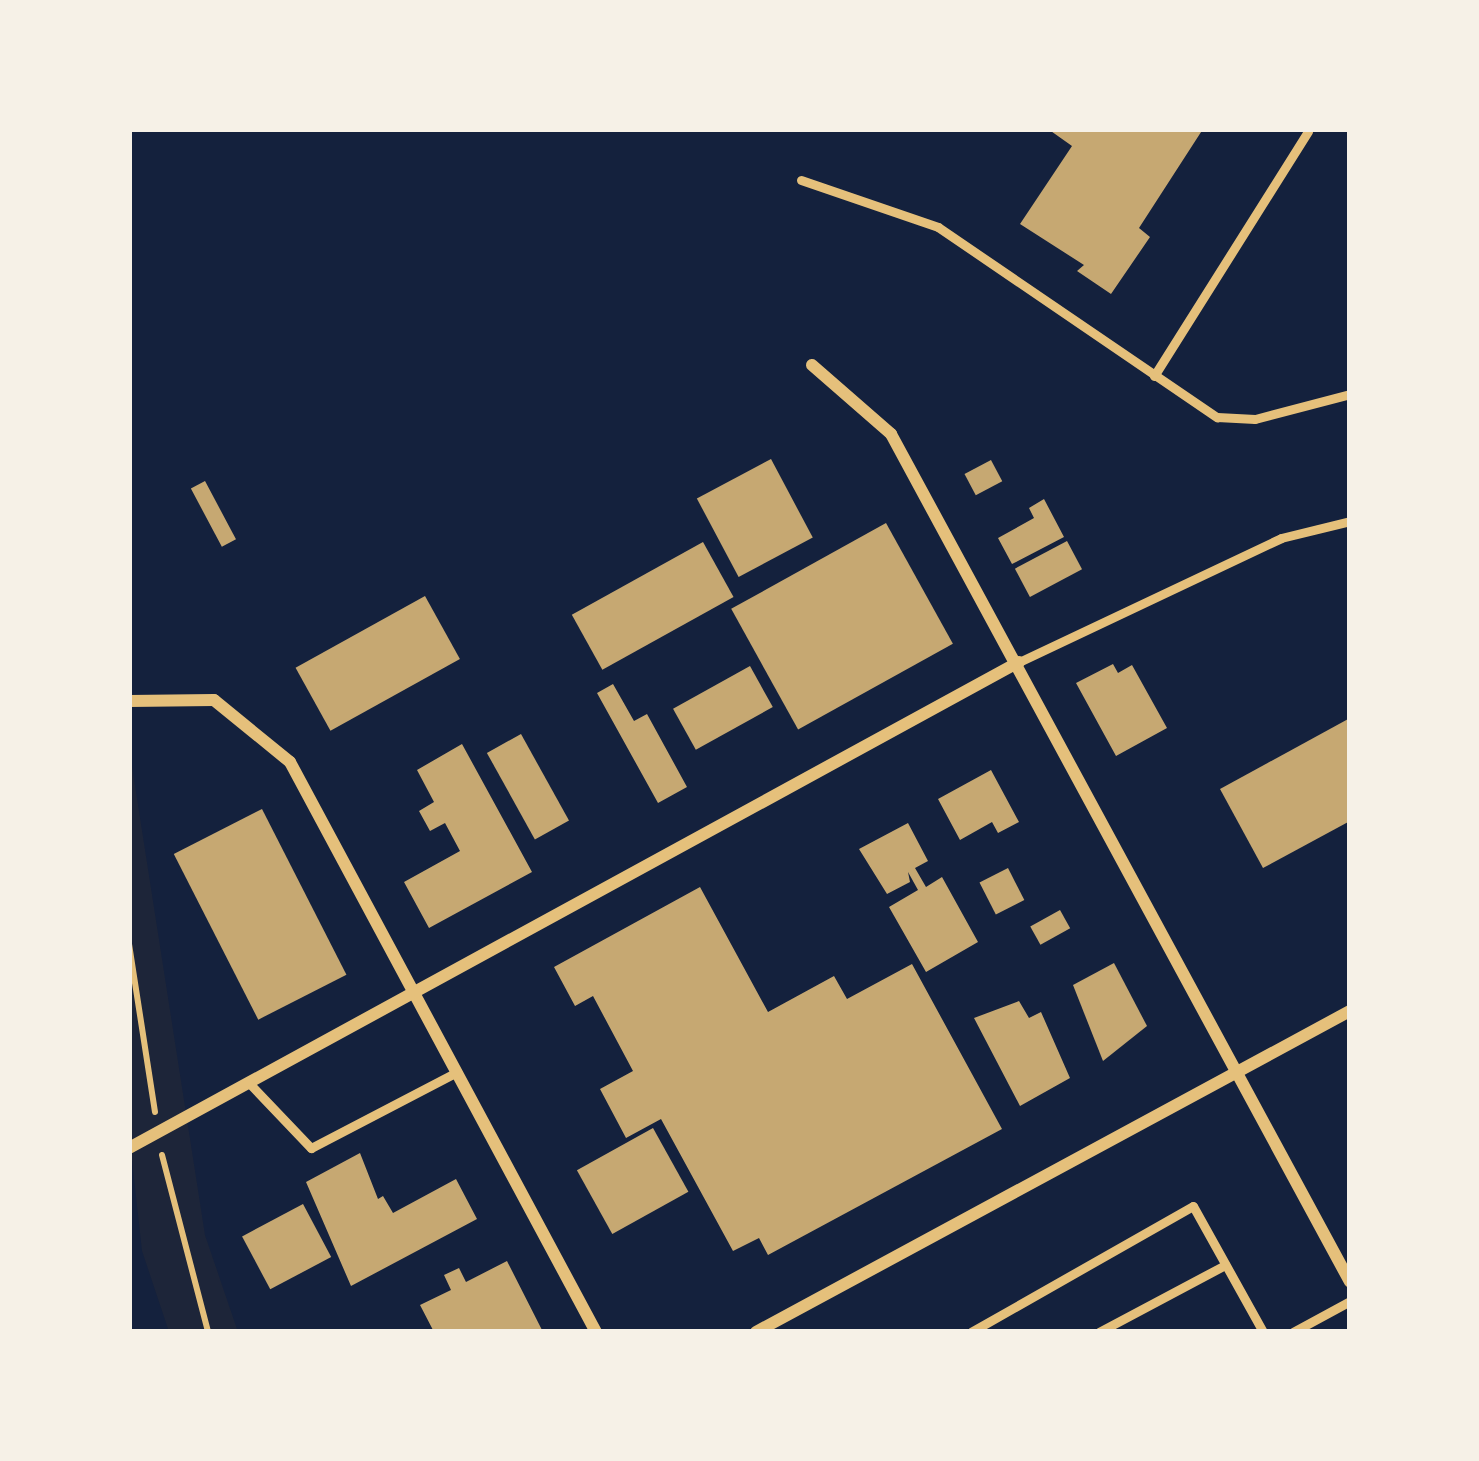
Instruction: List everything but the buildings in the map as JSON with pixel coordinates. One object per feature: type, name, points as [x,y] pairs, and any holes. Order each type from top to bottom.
[{"type":"street","points":[[812,365],[891,434],[1019,662],[1350,1282]]},
{"type":"street","points":[[129,1148],[1019,662]]},
{"type":"street","points":[[129,701],[214,700],[290,763],[596,1332]]},
{"type":"street","points":[[756,1332],[1350,1011]]},
{"type":"lane","points":[[1154,376],[1308,131]]},
{"type":"lane","points":[[801,180],[938,227],[1217,417],[1255,419],[1350,394]]},
{"type":"lane","points":[[1019,662],[1281,538],[1350,521]]},
{"type":"lane","points":[[249,1083],[311,1148],[457,1072]]},
{"type":"lane","points":[[971,1332],[1193,1206],[1263,1332]]},
{"type":"lane","points":[[1099,1332],[1225,1265]]},
{"type":"lane","points":[[1293,1332],[1350,1301]]},
{"type":"shaded area","points":[[129,747],[205,1235],[238,1332],[169,1332],[142,1251],[129,1133]]}]
